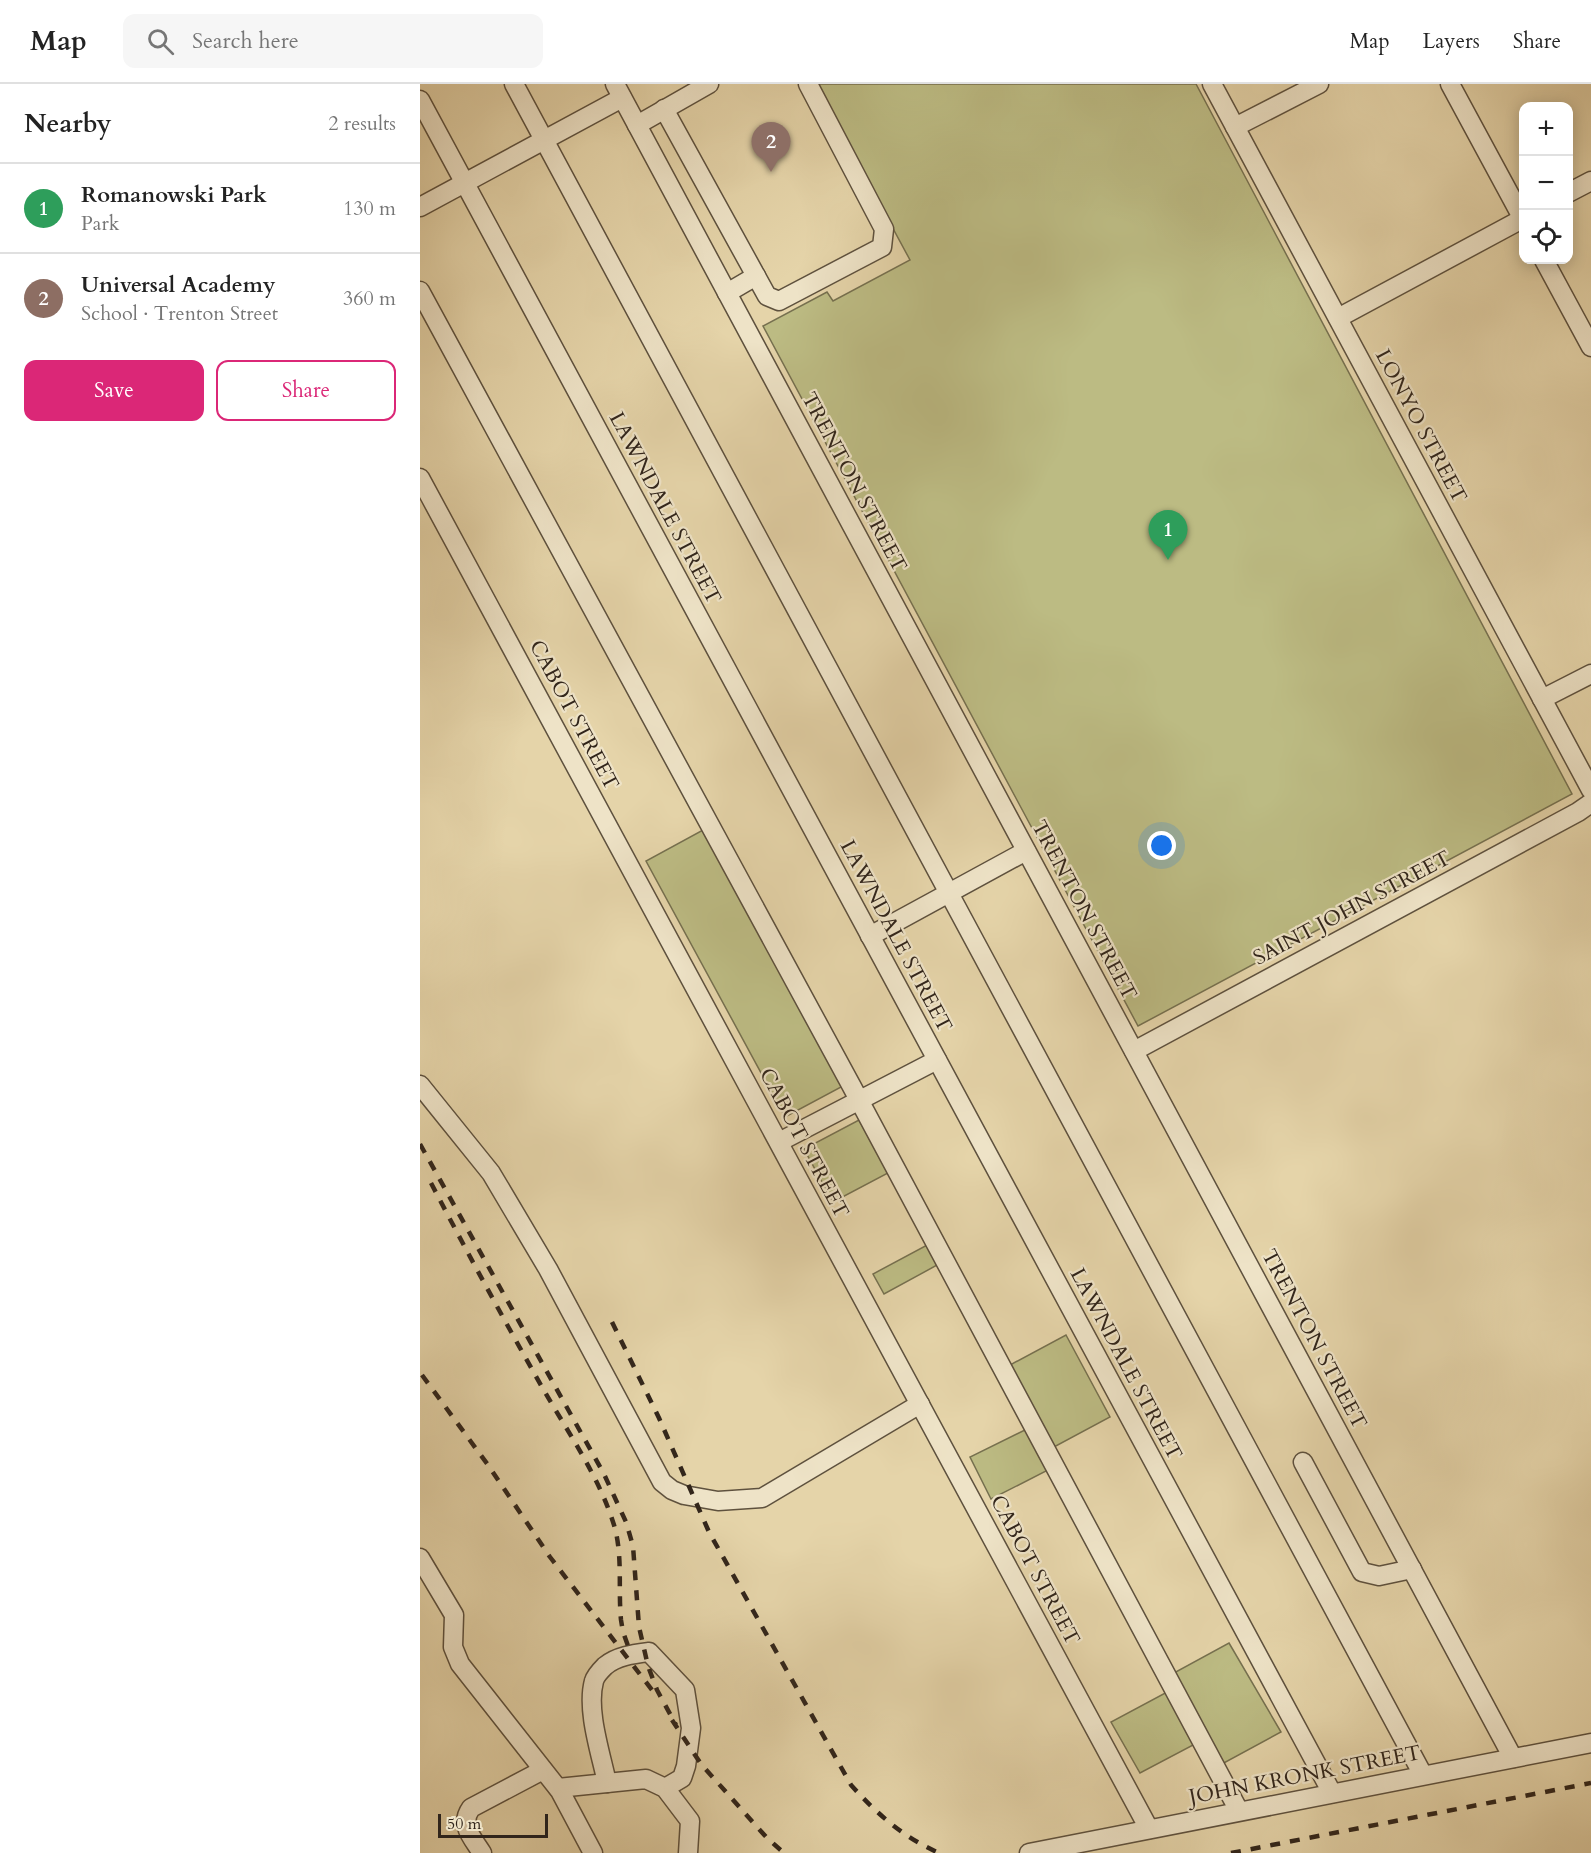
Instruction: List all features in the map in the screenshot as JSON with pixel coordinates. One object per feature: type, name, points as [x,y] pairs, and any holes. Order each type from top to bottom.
[{"type":"street","points":[[514,84],[1423,1775]]},
{"type":"street","points":[[637,124],[709,84]]},
{"type":"street","points":[[664,109],[767,296],[779,301],[882,247],[884,229],[807,84]]},
{"type":"street","name":"LONYO STREET","points":[[1212,84],[1591,790]]},
{"type":"street","points":[[1235,128],[1319,84]]},
{"type":"street","points":[[1450,84],[1519,212]]},
{"type":"street","points":[[420,207],[544,140],[619,91]]},
{"type":"street","name":"TRENTON STREET","points":[[619,91],[1513,1758]]},
{"type":"street","name":"LAWNDALE STREET","points":[[420,100],[1332,1793]]},
{"type":"street","points":[[1573,191],[1591,181]]},
{"type":"street","points":[[1338,318],[1519,221]]},
{"type":"street","points":[[1546,264],[1591,347]]},
{"type":"street","points":[[727,293],[756,276]]},
{"type":"street","points":[[420,291],[859,1101],[1239,1811]]},
{"type":"street","name":"CABOT STREET","points":[[420,478],[1149,1829]]},
{"type":"street","points":[[1542,699],[1591,674]]},
{"type":"street","name":"SAINT JOHN STREET","points":[[1134,1051],[1568,818],[1591,803]]},
{"type":"street","points":[[870,936],[1026,851]]},
{"type":"street","points":[[779,1142],[937,1060]]},
{"type":"street","points":[[420,1085],[491,1173],[548,1269],[662,1482],[672,1490],[684,1495],[718,1501],[762,1498],[920,1404]]},
{"type":"street","points":[[1303,1462],[1362,1572],[1379,1576],[1412,1569]]},
{"type":"street","points":[[420,1558],[454,1615],[453,1647],[460,1664],[558,1788],[593,1853]]},
{"type":"street","points":[[607,1783],[592,1702],[594,1680],[604,1666],[620,1657],[649,1652],[685,1690],[691,1728],[686,1766],[682,1778],[665,1788]]},
{"type":"street","name":"JOHN KRONK STREET","points":[[1029,1853],[1591,1743]]},
{"type":"street","points":[[482,1853],[465,1823],[466,1815],[471,1808],[543,1770]]},
{"type":"street","points":[[558,1788],[646,1779],[665,1788],[690,1821],[688,1853]]},
{"type":"shaded area","points":[[815,84],[1196,84],[1572,794],[1138,1026],[763,326],[827,292],[833,301],[910,260]]},
{"type":"shaded area","points":[[703,830],[843,1086],[785,1117],[646,861]]},
{"type":"shaded area","points":[[859,1120],[888,1173],[833,1202],[804,1149]]},
{"type":"shaded area","points":[[929,1244],[939,1264],[884,1294],[873,1274]]},
{"type":"shaded area","points":[[1066,1335],[1110,1417],[1054,1447],[1010,1365]]},
{"type":"shaded area","points":[[1029,1428],[1050,1469],[991,1499],[970,1457]]},
{"type":"shaded area","points":[[1229,1643],[1281,1732],[1222,1764],[1172,1674]]},
{"type":"shaded area","points":[[1169,1691],[1197,1743],[1140,1773],[1111,1722]]},
{"type":"railway","points":[[420,1144],[604,1474],[626,1522],[633,1546],[639,1627],[648,1666],[657,1690],[676,1725]]},
{"type":"railway","points":[[431,1183],[514,1337],[591,1471],[608,1507],[617,1536],[621,1620],[631,1654]]},
{"type":"railway","points":[[612,1322],[659,1418],[709,1532],[851,1785],[891,1824],[914,1840],[939,1853]]},
{"type":"railway","points":[[422,1375],[488,1465],[550,1557],[652,1690]]},
{"type":"railway","points":[[672,1720],[701,1764],[767,1838],[784,1853]]},
{"type":"railway","points":[[1231,1853],[1591,1783]]},
{"type":"place","name":"Universal Academy","points":[[771,172]]},
{"type":"place","name":"Romanowski Park","points":[[1168,560]]}]
